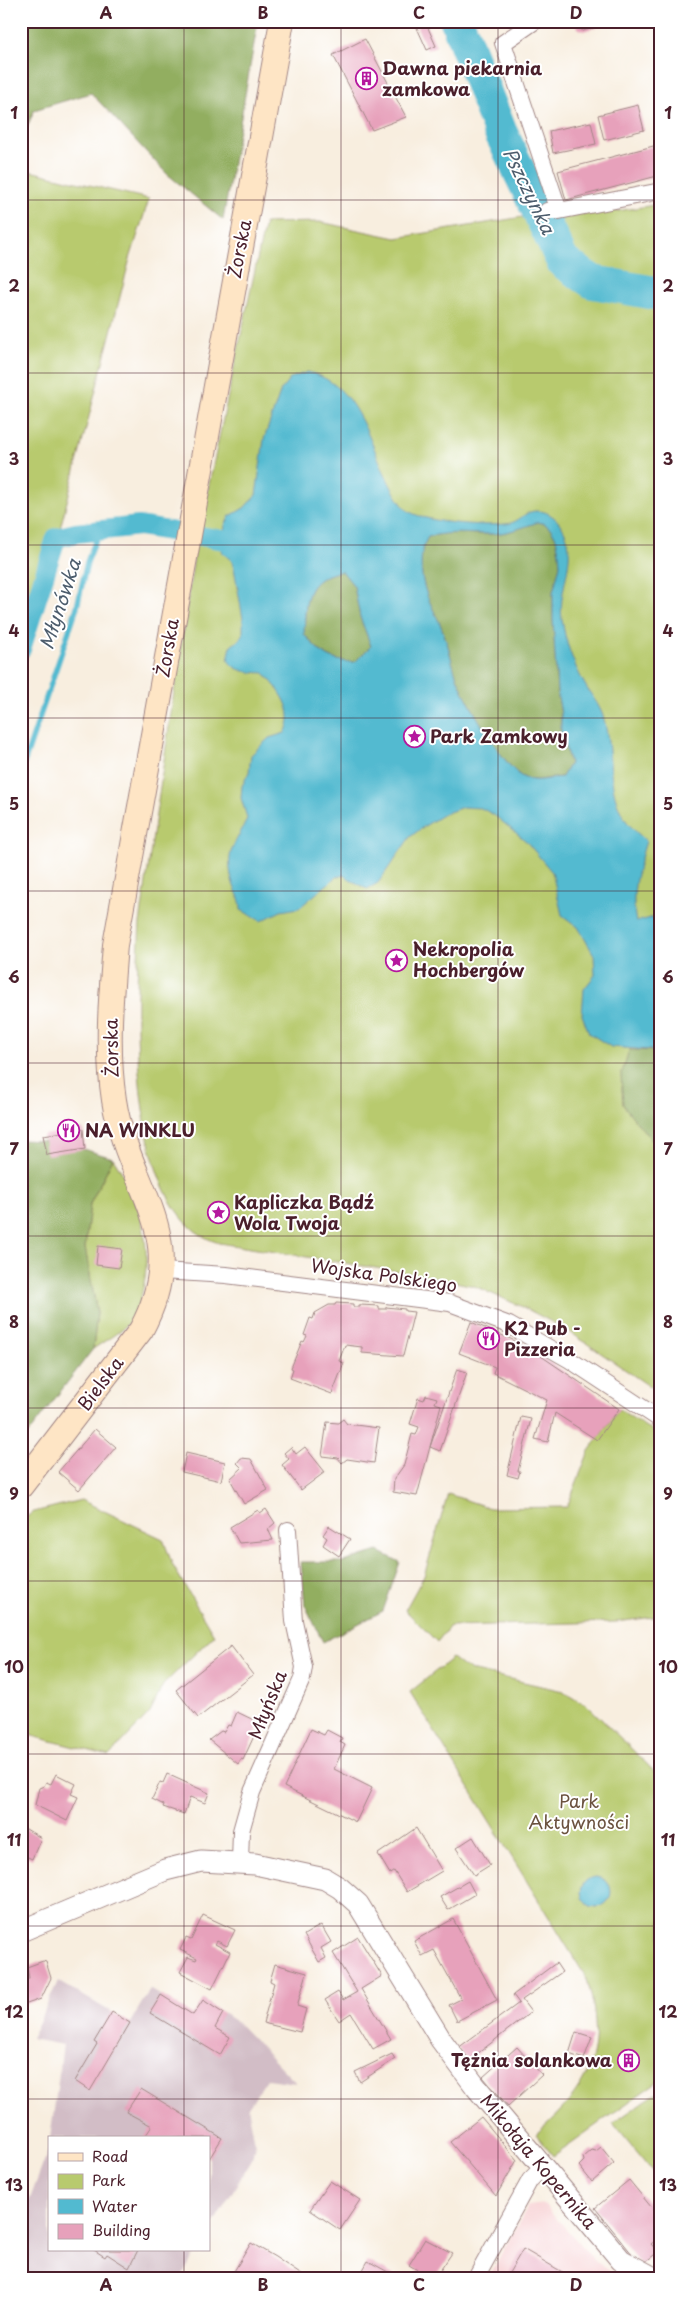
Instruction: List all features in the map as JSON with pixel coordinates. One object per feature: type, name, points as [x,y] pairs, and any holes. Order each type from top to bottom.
[{"type":"main road","name":"Żorska","points":[[162,1271],[161,1246],[155,1219],[121,1133],[114,1101],[110,1067],[111,1005],[115,945],[282,21]]},
{"type":"main road","name":"Bielska","points":[[21,1486],[141,1330],[154,1306],[162,1271]]},
{"type":"street","points":[[535,21],[503,42],[553,211],[661,191]]},
{"type":"street","name":"Wojska Polskiego","points":[[162,1271],[226,1275],[450,1302],[509,1324],[570,1360],[661,1420]]},
{"type":"street","name":"Młyńska","points":[[240,1862],[241,1831],[252,1792],[302,1678],[304,1667],[294,1621],[288,1530]]},
{"type":"street","name":"Mikołaja Kopernika","points":[[21,1932],[165,1870],[201,1861],[240,1862],[289,1870],[325,1879],[348,1894],[368,1917],[441,2040],[559,2188],[621,2260],[654,2278]]},
{"type":"street","points":[[476,2278],[530,2180],[543,2167]]},
{"type":"shaded area","points":[[58,1981],[130,2023],[150,1989],[193,2015],[203,2000],[238,2023],[296,2083],[267,2079],[248,2107],[255,2143],[252,2159],[210,2229],[210,2136],[50,2136],[63,2045],[31,2039]]},
{"type":"shaded area","points":[[48,2151],[48,2252],[196,2252],[181,2278],[21,2278],[21,2223]]},
{"type":"shaded area","points":[[544,2204],[595,2261],[613,2273],[611,2278],[488,2278],[528,2206]]},
{"type":"green space","points":[[21,21],[258,21],[223,220],[166,173],[91,93],[34,110],[21,143]]},
{"type":"green space","points":[[21,169],[149,199],[129,262],[21,679]]},
{"type":"green space","name":"Park Zamkowy","points":[[661,204],[661,1375],[652,1388],[567,1330],[525,1308],[474,1286],[432,1277],[219,1243],[188,1225],[166,1193],[151,1150],[142,1102],[137,1002],[140,923],[195,550],[265,223],[320,222],[396,238],[559,211],[617,211]]},
{"type":"green space","points":[[538,522],[545,524],[551,529],[556,538],[559,553],[560,565],[553,592],[553,619],[561,733],[570,763],[562,777],[534,780],[525,778],[517,773],[508,763],[478,719],[463,691],[442,628],[427,595],[423,582],[421,562],[423,549],[428,537],[453,533],[498,533],[515,530]]},
{"type":"green space","points":[[342,571],[354,586],[360,617],[371,646],[355,662],[346,662],[326,655],[304,634],[305,611],[313,585],[320,579]]},
{"type":"green space","points":[[629,1050],[661,1051],[661,1152],[623,1105],[621,1076]]},
{"type":"green space","points":[[21,1140],[60,1142],[113,1158],[90,1204],[85,1248],[97,1313],[93,1349],[21,1443]]},
{"type":"green space","points":[[113,1158],[131,1190],[142,1223],[146,1257],[145,1275],[140,1301],[133,1318],[120,1331],[93,1349],[97,1313],[85,1248],[90,1204]]},
{"type":"green space","points":[[619,1409],[661,1437],[661,1616],[616,1622],[450,1626],[437,1642],[405,1610],[424,1576],[448,1494],[490,1508],[567,1507],[589,1451]]},
{"type":"green space","points":[[81,1500],[163,1539],[173,1566],[214,1635],[163,1685],[150,1713],[109,1756],[21,1733],[21,1520],[34,1512]]},
{"type":"green space","points":[[378,1551],[400,1562],[383,1611],[323,1642],[305,1605],[301,1562],[343,1562]]},
{"type":"green space","name":"Park Aktywności","points":[[452,1658],[462,1666],[475,1671],[563,1691],[588,1706],[661,1778],[661,2079],[553,2156],[536,2134],[570,2099],[582,2083],[590,2066],[594,2047],[595,2027],[593,2005],[587,1979],[410,1692]]},
{"type":"green space","points":[[661,2090],[661,2182],[613,2123]]},
{"type":"water","points":[[307,372],[327,380],[343,393],[366,429],[393,491],[405,508],[412,513],[439,521],[488,525],[515,522],[530,512],[538,511],[545,512],[560,524],[566,535],[569,547],[569,559],[561,607],[565,635],[576,668],[603,716],[608,741],[612,782],[619,808],[627,822],[646,841],[634,891],[636,922],[661,915],[661,1051],[611,1047],[589,1033],[582,1015],[584,989],[595,975],[594,955],[578,927],[562,915],[552,872],[526,841],[494,815],[481,808],[463,807],[444,814],[423,827],[410,837],[378,883],[367,889],[343,875],[336,877],[299,908],[281,911],[261,921],[241,910],[232,880],[230,860],[233,846],[247,818],[241,798],[242,786],[249,772],[251,755],[269,738],[285,733],[289,716],[281,694],[264,673],[239,670],[228,660],[231,646],[239,640],[243,633],[243,619],[233,562],[222,552],[225,525],[230,516],[244,508],[256,495],[264,439],[281,390],[291,378]],"holes":[[[538,522],[545,524],[551,529],[556,538],[559,553],[560,565],[553,592],[553,619],[561,733],[570,763],[562,777],[538,780],[525,778],[517,773],[508,763],[488,735],[463,691],[444,634],[427,595],[423,582],[421,562],[423,549],[428,537],[451,533],[501,533]],[[342,571],[354,586],[360,617],[371,646],[355,662],[346,662],[326,655],[304,634],[305,611],[313,585],[320,579]]]},
{"type":"water","points":[[596,1877],[606,1882],[611,1892],[606,1902],[596,1907],[586,1902],[581,1892],[586,1882]]},
{"type":"building","points":[[414,21],[425,21],[436,46],[427,50]]},
{"type":"building","points":[[576,21],[613,22],[583,31],[578,28]]},
{"type":"building","name":"Dawna piekarnia zamkowa","points":[[365,39],[406,117],[372,130],[333,55]]},
{"type":"building","points":[[638,105],[644,130],[604,140],[598,115]]},
{"type":"building","points":[[591,122],[596,144],[553,153],[549,131]]},
{"type":"building","points":[[661,144],[661,175],[566,200],[558,171]]},
{"type":"building","points":[[83,1129],[85,1149],[47,1155],[43,1135]]},
{"type":"building","points":[[98,1246],[122,1249],[119,1268],[96,1265]]},
{"type":"building","points":[[336,1303],[353,1304],[353,1307],[360,1307],[360,1305],[379,1306],[379,1309],[386,1309],[386,1307],[414,1312],[403,1356],[362,1353],[362,1347],[345,1345],[339,1361],[344,1363],[332,1394],[290,1378],[293,1369],[291,1368],[302,1341],[304,1342],[307,1336],[304,1335],[310,1318],[313,1319],[315,1313]]},
{"type":"building","points":[[471,1322],[513,1340],[544,1358],[619,1409],[597,1440],[555,1413],[548,1442],[535,1439],[547,1400],[493,1373],[495,1367],[459,1353]]},
{"type":"building","points":[[457,1369],[467,1372],[440,1451],[430,1447]]},
{"type":"building","points":[[426,1395],[437,1398],[435,1403],[441,1405],[417,1496],[393,1492],[394,1479],[404,1465],[412,1434],[416,1435],[419,1427],[410,1424],[418,1398],[424,1400]]},
{"type":"building","points":[[521,1417],[531,1419],[518,1471],[520,1471],[518,1478],[507,1475]]},
{"type":"building","points":[[343,1419],[347,1424],[379,1428],[374,1463],[347,1459],[342,1463],[338,1458],[322,1456],[327,1422],[338,1423]]},
{"type":"building","points":[[95,1429],[116,1447],[79,1490],[58,1472]]},
{"type":"building","points":[[291,1447],[296,1454],[305,1447],[325,1472],[301,1490],[282,1465],[289,1459],[284,1453]]},
{"type":"building","points":[[186,1453],[225,1462],[221,1481],[182,1472]]},
{"type":"building","points":[[241,1458],[251,1459],[268,1490],[244,1504],[230,1479],[242,1468],[237,1463]]},
{"type":"building","points":[[266,1509],[275,1523],[268,1529],[273,1540],[239,1543],[230,1527],[258,1510],[260,1513]]},
{"type":"building","points":[[329,1526],[350,1539],[339,1556],[323,1545],[327,1538],[323,1535]]},
{"type":"building","points":[[231,1646],[253,1675],[198,1718],[176,1690]]},
{"type":"building","points":[[237,1712],[260,1723],[243,1760],[241,1759],[238,1764],[209,1740],[221,1731],[224,1732],[228,1725],[231,1726]]},
{"type":"building","points":[[311,1729],[324,1735],[327,1730],[342,1738],[340,1742],[345,1745],[334,1769],[372,1788],[356,1822],[284,1787]]},
{"type":"building","points":[[56,1774],[76,1784],[71,1794],[78,1797],[67,1821],[35,1805],[39,1788],[44,1786],[46,1782],[51,1784]]},
{"type":"building","points":[[167,1774],[209,1793],[205,1803],[190,1797],[184,1814],[163,1807],[164,1805],[152,1799],[160,1782],[163,1783]]},
{"type":"building","points":[[21,1826],[41,1838],[32,1859],[21,1854]]},
{"type":"building","points":[[416,1828],[442,1871],[407,1892],[394,1871],[390,1874],[378,1854]]},
{"type":"building","points":[[473,1837],[490,1865],[474,1875],[456,1848]]},
{"type":"building","points":[[468,1881],[475,1894],[448,1910],[440,1897]]},
{"type":"building","points":[[203,1915],[235,1930],[227,1946],[217,1941],[215,1944],[230,1952],[212,1989],[180,1972],[188,1957],[196,1960],[197,1958],[180,1950],[186,1938],[191,1940]]},
{"type":"building","points":[[453,1919],[497,2000],[457,2021],[449,2005],[461,1999],[434,1950],[422,1956],[414,1941]]},
{"type":"building","points":[[321,1925],[331,1942],[321,1948],[326,1958],[319,1962],[304,1935]]},
{"type":"building","points":[[358,1937],[382,1976],[361,1989],[391,2039],[373,2049],[351,2013],[339,2021],[325,2000],[338,1992],[343,2000],[357,1992],[333,1953]]},
{"type":"building","points":[[43,1961],[46,1962],[51,1978],[41,1999],[21,2006],[21,1976],[23,1980],[29,1978],[27,1967]]},
{"type":"building","points":[[556,1963],[562,1972],[522,2000],[531,2012],[468,2061],[458,2048],[519,2003],[513,1995]]},
{"type":"building","points":[[275,1964],[307,1973],[297,2006],[306,2009],[300,2032],[263,2023],[274,1983],[270,1981]]},
{"type":"building","points":[[161,1995],[193,2015],[203,2000],[223,2013],[215,2028],[230,2037],[220,2055],[150,2013]]},
{"type":"building","points":[[112,2012],[130,2023],[90,2091],[75,2081],[97,2044],[94,2042]]},
{"type":"building","points":[[576,2032],[592,2037],[584,2059],[569,2054]]},
{"type":"building","points":[[517,2047],[542,2075],[508,2106],[483,2077]]},
{"type":"building","name":"Tężnia solankowa","points":[[629,2051],[632,2055],[628,2067],[625,2065],[627,2062],[627,2052]]},
{"type":"building","points":[[392,2054],[395,2059],[360,2082],[355,2072]]},
{"type":"building","points":[[141,2089],[222,2138],[210,2157],[210,2136],[145,2136],[152,2126],[126,2112]]},
{"type":"building","points":[[481,2117],[517,2160],[496,2196],[450,2142]]},
{"type":"building","points":[[601,2147],[614,2163],[592,2182],[579,2166],[584,2161],[583,2157],[591,2150],[596,2151]]},
{"type":"building","points":[[629,2180],[661,2219],[661,2236],[651,2244],[658,2252],[641,2265],[595,2208]]},
{"type":"building","points":[[330,2181],[360,2200],[340,2230],[310,2210]]},
{"type":"building","points":[[425,2239],[452,2253],[435,2278],[431,2278],[409,2265]]},
{"type":"building","points":[[251,2243],[275,2257],[306,2278],[230,2278]]},
{"type":"building","points":[[523,2249],[564,2273],[561,2278],[506,2278]]},
{"type":"building","points":[[97,2252],[137,2252],[129,2268],[107,2254],[105,2257]]},
{"type":"building","points":[[368,2261],[388,2272],[398,2278],[359,2277]]},
{"type":"waterway","name":"Pszczynka","points":[[457,21],[500,131],[563,262],[593,282],[661,294]]},
{"type":"waterway","points":[[21,649],[56,538],[76,533],[139,526],[224,540]]},
{"type":"waterway","name":"Młynówka","points":[[21,772],[77,607],[87,562],[100,530]]},
{"type":"place","name":"Dawna piekarnia zamkowa","points":[[366,79]]},
{"type":"place","name":"Park Zamkowy","points":[[414,737]]},
{"type":"place","name":"Nekropolia Hochbergów","points":[[397,960]]},
{"type":"place","name":"NA WINKLU","points":[[69,1131]]},
{"type":"place","name":"Kapliczka Bądź Wola Twoja","points":[[218,1213]]},
{"type":"place","name":"K2 Pub - Pizzeria","points":[[488,1339]]},
{"type":"place","name":"Tężnia solankowa","points":[[628,2061]]}]
